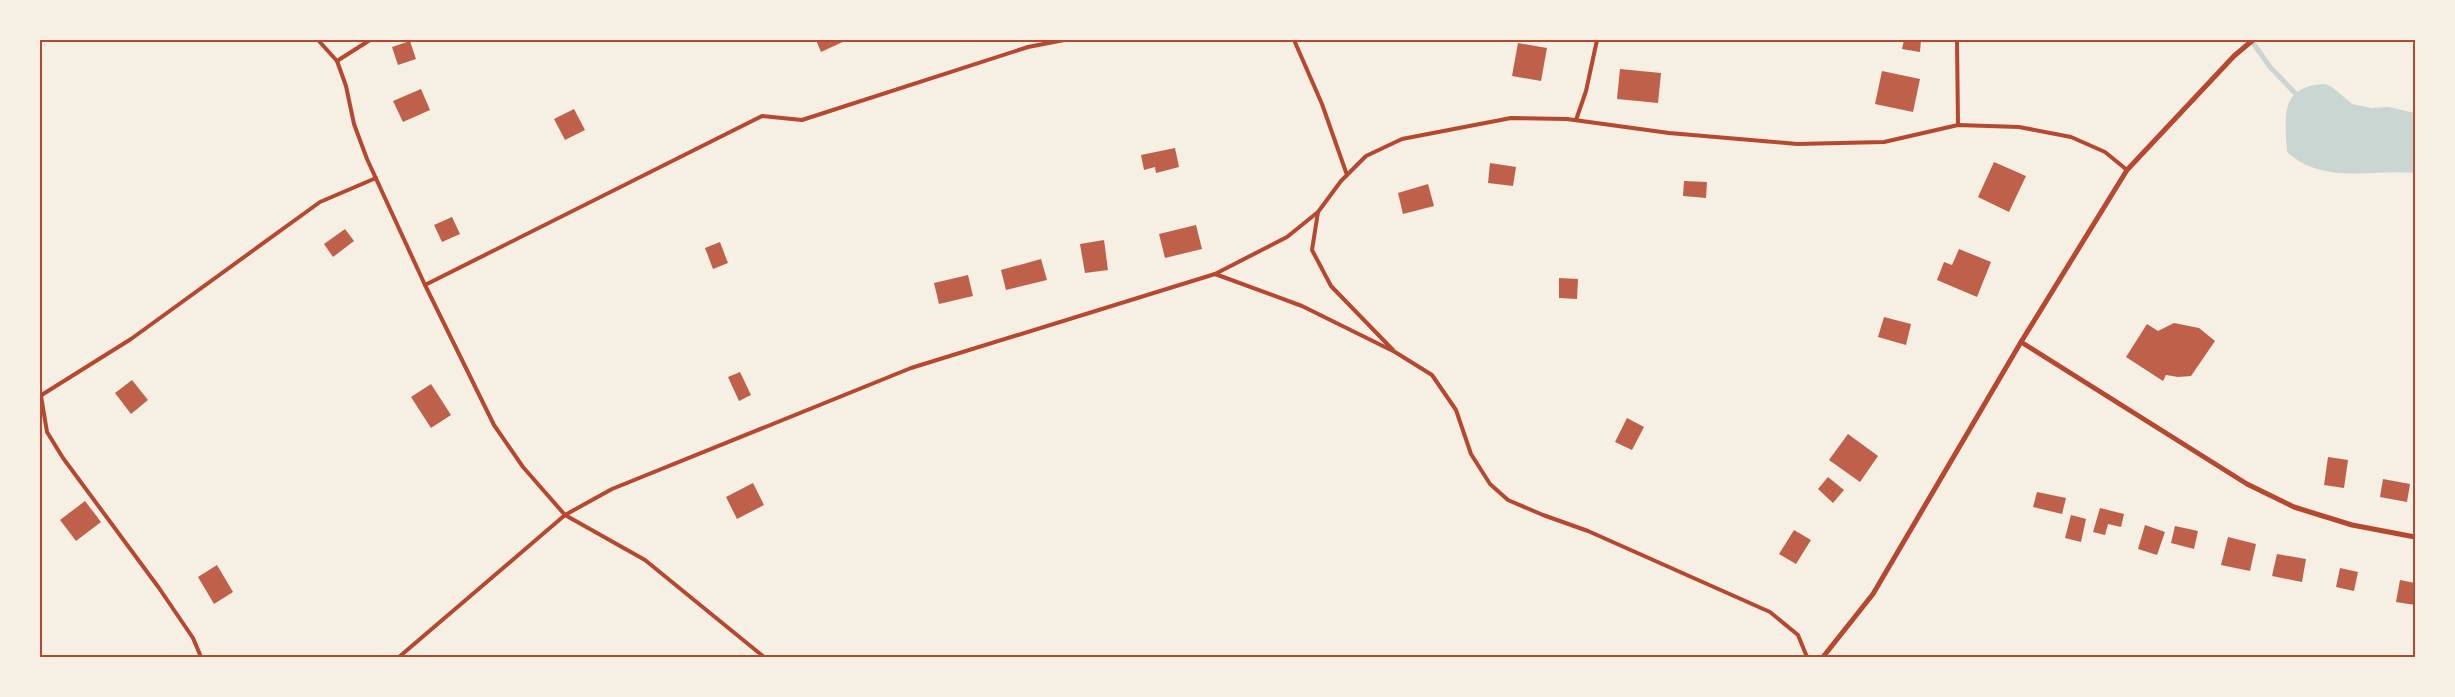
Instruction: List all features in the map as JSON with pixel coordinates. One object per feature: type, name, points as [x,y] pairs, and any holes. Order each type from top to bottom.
[{"type":"street","points":[[1823,657],[1873,594],[2021,342],[2127,170],[2234,56],[2253,40]]},
{"type":"street","points":[[2021,342],[2247,484],[2294,507],[2352,524],[2415,537]]},
{"type":"lane","points":[[318,40],[337,62],[346,86],[354,124],[376,178],[426,285],[494,425],[523,467],[565,515],[645,560],[764,657]]},
{"type":"lane","points":[[337,62],[370,40]]},
{"type":"lane","points":[[426,285],[762,116],[802,120],[1028,47],[1064,40]]},
{"type":"lane","points":[[1294,40],[1322,104],[1348,175]]},
{"type":"lane","points":[[1576,120],[1586,91],[1597,40]]},
{"type":"lane","points":[[1958,40],[1958,125]]},
{"type":"lane","points":[[399,657],[565,515],[612,489],[910,368],[1215,274],[1287,237],[1318,212],[1366,156],[1402,139],[1511,118],[1576,120],[1669,133],[1797,144],[1884,142],[1958,125],[2019,127],[2071,136],[2105,152],[2127,170]]},
{"type":"lane","points":[[201,657],[193,638],[159,588],[47,432],[40,396],[131,339],[320,202],[376,178]]},
{"type":"lane","points":[[1318,212],[1312,250],[1331,286],[1395,352]]},
{"type":"lane","points":[[1215,274],[1302,306],[1395,352],[1432,374],[1456,410],[1471,454],[1490,484],[1508,500],[1588,531],[1770,612],[1798,634],[1807,657]]},
{"type":"shaded area","points":[[2325,84],[2332,87],[2352,104],[2371,108],[2388,107],[2415,113],[2415,173],[2332,172],[2316,169],[2301,162],[2287,152],[2286,116],[2292,97],[2310,86]]},
{"type":"building","points":[[816,40],[847,40],[821,52]]},
{"type":"building","points":[[1904,40],[1921,40],[1920,52],[1902,49]]},
{"type":"building","points":[[410,41],[416,59],[398,65],[392,47]]},
{"type":"building","points":[[1518,43],[1547,48],[1541,81],[1512,76]]},
{"type":"building","points":[[1620,69],[1661,73],[1658,103],[1617,99]]},
{"type":"building","points":[[1882,71],[1920,79],[1913,112],[1875,104]]},
{"type":"building","points":[[421,89],[430,110],[403,122],[393,101]]},
{"type":"building","points":[[574,109],[585,130],[565,140],[554,119]]},
{"type":"building","points":[[1175,148],[1179,167],[1156,173],[1155,167],[1144,170],[1141,155]]},
{"type":"building","points":[[1994,162],[2026,176],[2009,212],[1978,197]]},
{"type":"building","points":[[1490,163],[1516,167],[1513,186],[1488,183]]},
{"type":"building","points":[[1684,181],[1707,182],[1706,198],[1683,196]]},
{"type":"building","points":[[1428,184],[1434,206],[1403,214],[1398,193]]},
{"type":"building","points":[[452,217],[460,234],[442,242],[434,225]]},
{"type":"building","points":[[1196,225],[1202,249],[1165,258],[1159,234]]},
{"type":"building","points":[[345,229],[354,241],[333,257],[324,244]]},
{"type":"building","points":[[1104,240],[1108,270],[1085,273],[1080,244]]},
{"type":"building","points":[[720,242],[728,263],[713,269],[705,248]]},
{"type":"building","points":[[1959,249],[1991,262],[1977,297],[1937,280],[1944,262],[1952,265]]},
{"type":"building","points":[[1041,259],[1047,280],[1006,290],[1001,270]]},
{"type":"building","points":[[968,275],[973,296],[939,304],[934,283]]},
{"type":"building","points":[[1559,278],[1578,279],[1577,299],[1559,298]]},
{"type":"building","points":[[1884,317],[1911,324],[1906,345],[1878,337]]},
{"type":"building","points":[[2174,323],[2199,328],[2215,341],[2191,376],[2178,377],[2166,375],[2163,381],[2126,357],[2147,324],[2158,331]]},
{"type":"building","points":[[740,372],[751,395],[739,401],[728,377]]},
{"type":"building","points":[[132,380],[148,400],[131,414],[115,393]]},
{"type":"building","points":[[431,384],[451,415],[431,428],[411,397]]},
{"type":"building","points":[[1627,418],[1644,427],[1632,450],[1615,442]]},
{"type":"building","points":[[1848,434],[1878,456],[1860,482],[1829,460]]},
{"type":"building","points":[[2328,457],[2348,460],[2344,488],[2324,485]]},
{"type":"building","points":[[1828,477],[1844,490],[1833,503],[1818,489]]},
{"type":"building","points":[[2383,479],[2410,484],[2407,502],[2380,497]]},
{"type":"building","points":[[753,483],[764,505],[737,519],[726,497]]},
{"type":"building","points":[[2037,492],[2066,498],[2062,514],[2033,507]]},
{"type":"building","points":[[85,501],[101,522],[76,541],[60,520]]},
{"type":"building","points":[[2100,508],[2124,514],[2121,527],[2108,524],[2105,535],[2093,532]]},
{"type":"building","points":[[2071,515],[2086,519],[2081,542],[2065,538]]},
{"type":"building","points":[[2145,525],[2165,532],[2157,555],[2138,549]]},
{"type":"building","points":[[2175,526],[2198,531],[2194,549],[2171,543]]},
{"type":"building","points":[[1794,530],[1811,540],[1796,564],[1779,554]]},
{"type":"building","points":[[2228,537],[2256,544],[2250,571],[2221,565]]},
{"type":"building","points":[[2277,554],[2306,559],[2302,582],[2272,576]]},
{"type":"building","points":[[217,565],[233,592],[214,604],[198,577]]},
{"type":"building","points":[[2340,568],[2358,572],[2354,591],[2336,587]]},
{"type":"building","points":[[2400,580],[2415,583],[2415,605],[2396,602]]},
{"type":"waterway","points":[[2251,40],[2270,67],[2295,93]]}]
